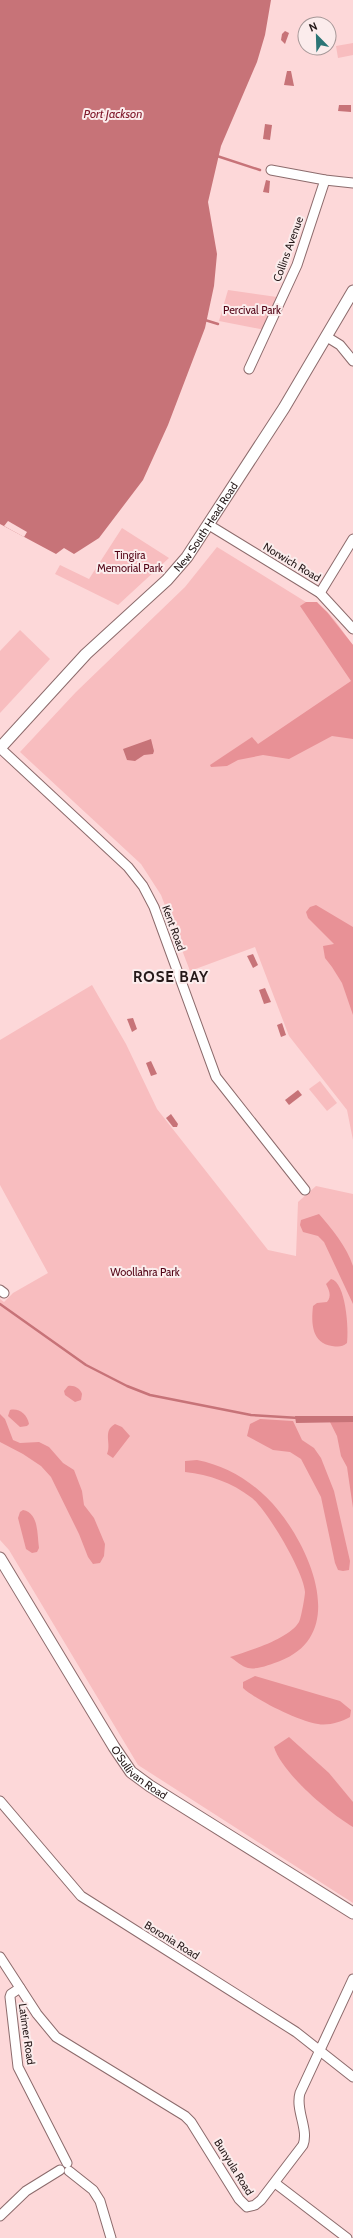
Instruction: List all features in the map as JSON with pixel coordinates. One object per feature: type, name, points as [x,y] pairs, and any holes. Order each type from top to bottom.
[{"type":"main road","name":"New South Head Road","points":[[0,748],[86,654],[167,580],[187,557],[284,408],[353,291]]},
{"type":"main road","name":"O'Sullivan Road","points":[[0,1558],[114,1747],[131,1772],[185,1808],[353,1913]]},
{"type":"street","points":[[271,170],[325,180],[353,183]]},
{"type":"street","name":"Collins Avenue","points":[[249,369],[297,265],[325,180]]},
{"type":"street","points":[[327,337],[340,345],[353,361]]},
{"type":"street","name":"Norwich Road","points":[[209,525],[320,593],[353,629]]},
{"type":"street","points":[[320,593],[353,539]]},
{"type":"street","name":"Kent Road","points":[[0,748],[124,863],[143,886],[154,907],[216,1077],[305,1190]]},
{"type":"street","name":"Boronia Road","points":[[0,1801],[81,1896],[296,2032],[353,2077]]},
{"type":"street","name":"Latimer Road","points":[[0,1957],[20,1988],[11,1994],[10,1997],[18,2068],[65,2168]]},
{"type":"street","name":"Bunyula Road","points":[[20,1988],[45,2026],[56,2037],[188,2119],[200,2135],[243,2204],[250,2207],[258,2204],[304,2140],[298,2101],[319,2051],[353,1979]]},
{"type":"street","points":[[0,2216],[26,2191],[65,2168],[93,2190],[100,2201],[111,2238]]},
{"type":"street","points":[[274,2183],[347,2238]]},
{"type":"green space","points":[[353,43],[353,55],[338,58],[337,46]]},
{"type":"green space","name":"Percival Park","points":[[228,290],[277,297],[265,330],[219,321]]},
{"type":"green space","name":"Tingira Memorial Park","points":[[122,528],[169,558],[118,605],[55,574],[60,565],[89,579]]},
{"type":"green space","points":[[217,547],[306,602],[314,603],[321,607],[333,618],[353,645],[353,1140],[347,1110],[289,1036],[255,947],[190,971],[161,895],[141,864],[20,752],[76,692],[185,587]]},
{"type":"green space","points":[[20,630],[50,659],[0,713],[0,651]]},
{"type":"green space","name":"Woollahra Park","points":[[92,985],[126,1044],[157,1109],[268,1250],[296,1256],[298,1202],[316,1186],[353,1194],[353,1903],[138,1765],[9,1550],[0,1540],[0,1299],[4,1302],[13,1293],[48,1273],[0,1185],[0,1040]]},
{"type":"green space","points":[[320,1081],[337,1103],[327,1111],[309,1089]]},
{"type":"shaded area","points":[[306,602],[317,602],[327,612],[353,645],[353,739],[332,736],[289,759],[263,755],[238,760],[227,766],[211,767],[210,765],[252,737],[258,744],[351,681],[300,606]]},
{"type":"shaded area","points":[[316,905],[353,927],[353,1015],[342,983],[325,958],[323,946],[334,944],[308,918],[306,912],[310,907]]},
{"type":"shaded area","points":[[319,1214],[339,1238],[353,1266],[353,1304],[324,1242],[318,1236],[303,1232],[300,1225],[301,1220]]},
{"type":"shaded area","points":[[331,1279],[336,1282],[340,1288],[347,1318],[347,1343],[337,1347],[320,1341],[314,1332],[312,1319],[313,1306],[317,1303],[327,1302],[329,1300],[330,1293],[326,1284]]},
{"type":"shaded area","points":[[68,1386],[75,1387],[80,1390],[82,1394],[81,1400],[75,1402],[65,1395],[64,1391]]},
{"type":"shaded area","points":[[10,1410],[22,1412],[29,1424],[27,1426],[20,1427],[8,1416]]},
{"type":"shaded area","points":[[0,1414],[5,1419],[13,1440],[20,1443],[39,1442],[49,1447],[63,1463],[74,1470],[82,1491],[84,1505],[94,1518],[105,1544],[104,1556],[100,1563],[93,1564],[88,1557],[79,1534],[51,1477],[41,1466],[23,1454],[0,1442]]},
{"type":"shaded area","points":[[260,1419],[293,1421],[302,1440],[314,1448],[321,1458],[334,1491],[350,1561],[349,1570],[338,1570],[335,1563],[321,1497],[301,1459],[290,1452],[273,1450],[247,1436],[250,1424]]},
{"type":"shaded area","points":[[330,1422],[353,1422],[353,1508],[347,1467],[341,1456],[337,1436]]},
{"type":"shaded area","points":[[115,1424],[122,1427],[130,1436],[113,1458],[107,1454],[109,1446],[108,1434],[111,1427]]},
{"type":"shaded area","points":[[197,1460],[231,1472],[261,1492],[278,1510],[290,1527],[302,1547],[311,1568],[317,1591],[318,1612],[313,1632],[301,1649],[280,1661],[256,1668],[248,1668],[230,1657],[268,1644],[287,1634],[294,1628],[299,1622],[302,1612],[305,1592],[303,1583],[284,1542],[259,1505],[244,1492],[220,1480],[185,1472],[185,1461]]},
{"type":"shaded area","points":[[23,1510],[32,1515],[35,1520],[39,1548],[37,1552],[32,1553],[26,1549],[18,1518],[20,1512]]},
{"type":"shaded area","points":[[255,1676],[340,1701],[351,1710],[350,1717],[334,1723],[322,1724],[310,1722],[290,1715],[249,1693],[243,1688],[243,1682]]},
{"type":"shaded area","points":[[289,1737],[329,1773],[353,1802],[353,1827],[343,1821],[308,1792],[286,1768],[274,1747]]},
{"type":"water","name":"Port Jackson","points":[[0,0],[271,0],[265,35],[257,62],[221,146],[208,202],[217,254],[214,286],[205,328],[168,425],[143,480],[99,538],[74,554],[64,548],[56,554],[0,524]]},
{"type":"water","points":[[285,31],[289,33],[285,44],[281,40],[282,34]]},
{"type":"water","points":[[287,71],[291,71],[294,86],[284,85]]},
{"type":"water","points":[[339,105],[351,105],[351,112],[338,111]]},
{"type":"water","points":[[265,124],[272,125],[270,140],[263,139]]},
{"type":"water","points":[[266,180],[270,181],[269,193],[263,192]]},
{"type":"water","points":[[151,739],[154,751],[153,754],[144,755],[135,761],[127,760],[123,749]]},
{"type":"water","points":[[253,954],[258,965],[253,968],[247,956]]},
{"type":"water","points":[[265,988],[271,1002],[264,1004],[259,990]]},
{"type":"water","points":[[133,1018],[137,1029],[132,1032],[127,1019]]},
{"type":"water","points":[[282,1023],[286,1035],[281,1037],[277,1025]]},
{"type":"water","points":[[151,1061],[157,1074],[151,1076],[146,1063]]},
{"type":"water","points":[[298,1090],[302,1095],[289,1105],[285,1100]]},
{"type":"water","points":[[171,1114],[178,1124],[177,1127],[173,1127],[166,1118]]},
{"type":"water","points":[[295,1416],[353,1416],[353,1422],[296,1423]]},
{"type":"pier","points":[[8,521],[27,532],[24,537],[4,526]]},
{"type":"waterway","points":[[217,156],[260,170]]},
{"type":"waterway","points":[[205,320],[218,324]]},
{"type":"waterway","points":[[0,1304],[86,1365],[127,1386],[150,1395],[251,1415],[299,1418]]},
{"type":"district","name":"ROSE BAY","points":[[171,977]]}]
